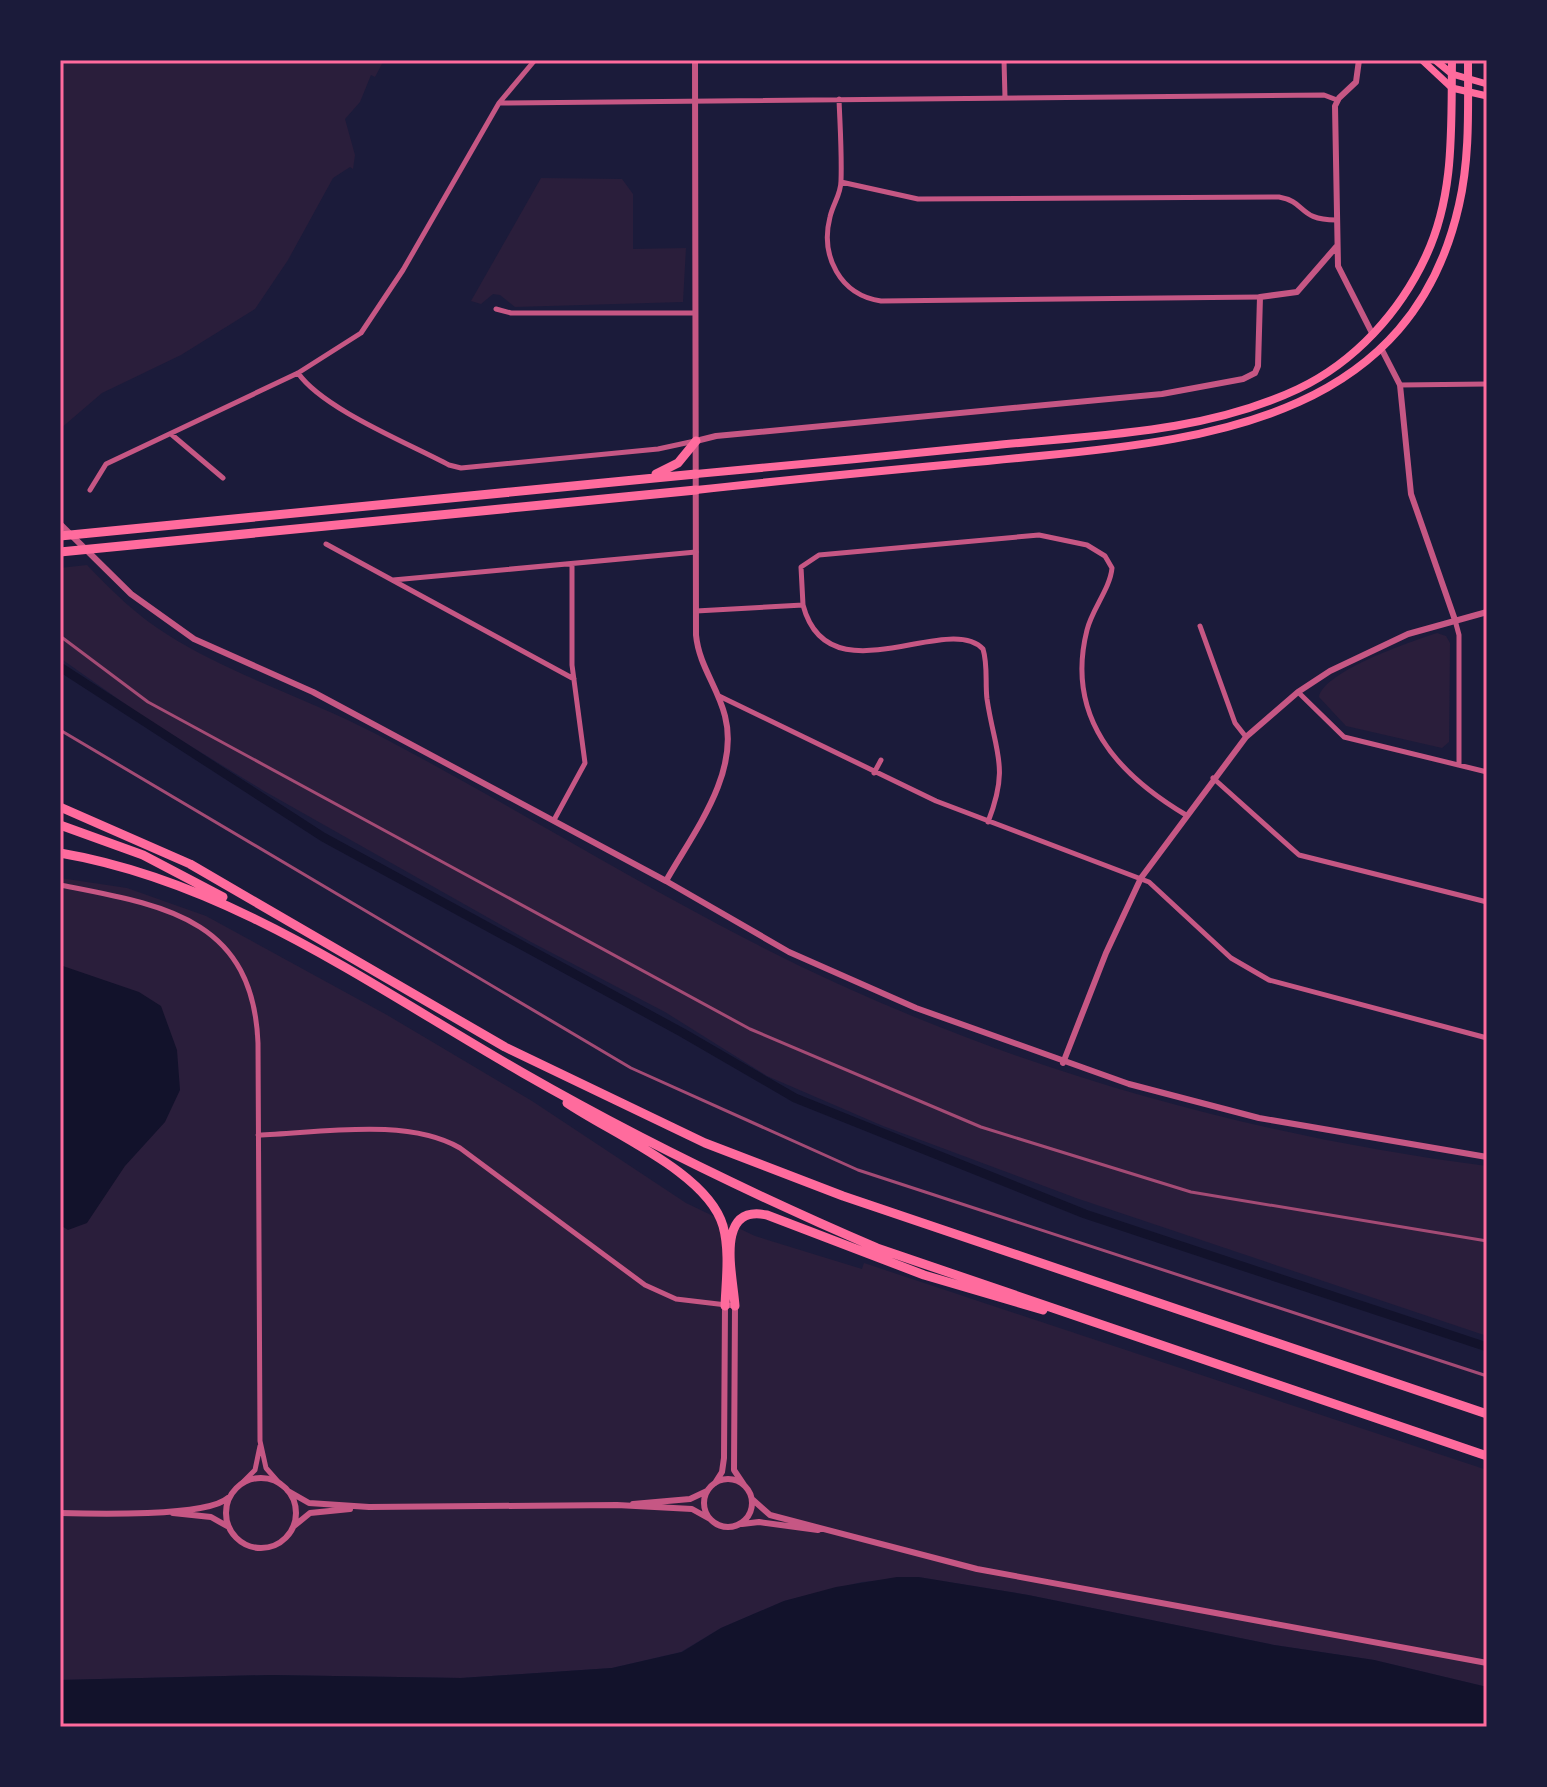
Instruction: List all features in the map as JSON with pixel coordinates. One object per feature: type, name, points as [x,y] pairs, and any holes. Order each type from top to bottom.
[{"type":"highway","points":[[60,536],[1123,433],[1199,421],[1298,389],[1344,360],[1373,335],[1414,279],[1439,221],[1450,164],[1452,60]]},
{"type":"highway","points":[[60,552],[1126,448],[1195,438],[1296,406],[1339,382],[1381,348],[1418,304],[1452,233],[1465,172],[1468,60]]},
{"type":"highway","points":[[645,479],[675,466],[696,441]]},
{"type":"highway","points":[[60,807],[190,864],[505,1047],[727,1152],[886,1211],[1487,1414]]},
{"type":"highway","points":[[60,813],[190,864]]},
{"type":"highway","points":[[60,825],[159,863],[524,1074],[703,1171],[804,1217],[877,1248],[1487,1456]]},
{"type":"highway","points":[[60,853],[173,882],[273,929]]},
{"type":"highway","points":[[524,1074],[685,1178],[707,1197],[724,1234],[730,1306]]},
{"type":"highway","points":[[730,1306],[732,1230],[743,1216],[758,1213],[950,1283],[1107,1326]]},
{"type":"main road","points":[[1422,60],[1452,88],[1487,96]]},
{"type":"main road","points":[[1435,60],[1452,74],[1487,84]]},
{"type":"street","points":[[90,490],[106,464],[298,373],[361,333],[403,270],[499,103],[535,60]]},
{"type":"street","points":[[666,881],[727,761],[728,733],[699,656],[696,611],[695,60]]},
{"type":"street","points":[[1004,60],[1005,98]]},
{"type":"street","points":[[1359,60],[1355,85],[1337,100],[1336,247],[1343,280],[1373,335]]},
{"type":"street","points":[[499,103],[1324,95],[1337,100]]},
{"type":"street","points":[[839,99],[841,182],[830,220],[829,252],[844,284],[862,296],[881,301],[1260,297],[1297,292],[1336,247]]},
{"type":"street","points":[[841,182],[929,200],[1279,197],[1294,202],[1312,218],[1336,220]]},
{"type":"street","points":[[298,373],[307,386],[336,405],[461,468],[655,449],[712,436],[1176,392],[1243,379],[1256,371],[1260,297]]},
{"type":"street","points":[[496,309],[511,313],[695,313]]},
{"type":"street","points":[[1381,348],[1400,385],[1411,494],[1459,635],[1459,765]]},
{"type":"street","points":[[1400,385],[1487,384]]},
{"type":"street","points":[[171,434],[223,478]]},
{"type":"street","points":[[60,524],[131,594],[194,639],[313,692],[666,881],[789,952],[916,1008],[1063,1063],[1259,1118],[1487,1157]]},
{"type":"street","points":[[988,822],[999,794],[1001,763],[988,702],[985,656],[979,645],[966,640],[841,649],[817,634],[803,605],[801,567],[819,555],[1039,535],[1087,545],[1105,556],[1111,565],[1111,576],[1092,613],[1083,645],[1082,676],[1090,712],[1104,743],[1126,772],[1186,815]]},
{"type":"street","points":[[326,544],[574,679]]},
{"type":"street","points":[[393,580],[696,552]]},
{"type":"street","points":[[554,820],[585,763],[574,679],[572,564]]},
{"type":"street","points":[[696,611],[803,605]]},
{"type":"street","points":[[1063,1063],[1106,953],[1141,878],[1213,777],[1246,737],[1298,692],[1384,644],[1487,612]]},
{"type":"street","points":[[1200,626],[1235,723],[1246,737]]},
{"type":"street","points":[[1298,692],[1344,737],[1487,772]]},
{"type":"street","points":[[716,695],[874,773],[988,822],[1155,885],[1231,958],[1269,980],[1487,1038]]},
{"type":"street","points":[[874,773],[881,760]]},
{"type":"street","points":[[1213,777],[1299,855],[1487,902]]},
{"type":"street","points":[[60,885],[136,901],[182,917],[210,934],[246,977],[254,1000],[260,1441],[255,1470],[230,1496],[215,1506],[161,1512],[60,1513]]},
{"type":"street","points":[[258,1135],[397,1130],[433,1136],[460,1148],[645,1285],[676,1299],[730,1306]]},
{"type":"street","points":[[617,1505],[690,1499],[707,1491],[722,1472],[730,1306]]},
{"type":"street","points":[[730,1306],[734,1470],[752,1499],[767,1514],[999,1573],[1487,1663]]},
{"type":"street","points":[[260,1441],[266,1468],[288,1491],[309,1503],[369,1507],[617,1505],[692,1509],[723,1527],[763,1522],[830,1531]]},
{"type":"street","points":[[242,1483],[258,1478],[280,1484]]},
{"type":"street","points":[[715,1483],[729,1479],[744,1485]]},
{"type":"street","points":[[288,1491],[296,1512],[292,1528]]},
{"type":"street","points":[[707,1491],[704,1506],[710,1519]]},
{"type":"street","points":[[230,1496],[226,1514],[231,1532]]},
{"type":"street","points":[[738,1525],[748,1517],[752,1499]]},
{"type":"street","points":[[161,1512],[211,1517],[245,1544],[263,1547],[280,1541],[310,1513],[369,1507]]},
{"type":"shaded area","points":[[60,60],[384,60],[375,77],[371,75],[360,102],[345,119],[355,155],[353,169],[350,167],[333,178],[288,260],[255,309],[181,355],[102,393],[60,429]]},
{"type":"shaded area","points":[[541,178],[622,179],[633,194],[633,249],[686,248],[683,302],[515,307],[500,295],[493,294],[481,304],[471,301]]},
{"type":"shaded area","points":[[87,565],[146,620],[193,650],[378,735],[750,941],[926,1022],[1109,1086],[1202,1112],[1391,1152],[1487,1166],[1487,1336],[1076,1198],[883,1126],[767,1076],[665,1012],[531,942],[264,791],[145,718],[60,658],[60,568]]},
{"type":"shaded area","points":[[1437,633],[1446,636],[1450,643],[1449,742],[1442,748],[1346,726],[1319,697],[1324,687],[1352,667]]},
{"type":"shaded area","points":[[60,878],[127,888],[206,916],[387,1015],[532,1101],[686,1203],[755,1236],[862,1269],[864,1263],[1487,1470],[1487,1687],[1374,1660],[1274,1645],[1028,1595],[918,1577],[862,1582],[784,1601],[721,1628],[681,1652],[612,1668],[461,1678],[270,1675],[60,1680]]},
{"type":"shaded area","points":[[60,965],[139,992],[161,1006],[177,1050],[180,1090],[165,1122],[125,1166],[87,1223],[68,1230],[60,1225]]},
{"type":"shaded area","points":[[897,1577],[918,1577],[1028,1595],[1274,1645],[1374,1660],[1487,1687],[1487,1727],[60,1727],[60,1680],[270,1675],[461,1678],[612,1668],[682,1652],[721,1628],[784,1601],[836,1587]]},
{"type":"waterway","points":[[60,667],[323,837],[683,1033],[795,1098],[1085,1214],[1487,1347]]},
{"type":"railway","points":[[60,636],[148,702],[750,1029],[981,1127],[1191,1192],[1487,1241]]},
{"type":"railway","points":[[60,730],[631,1068],[858,1170],[1487,1376]]}]
